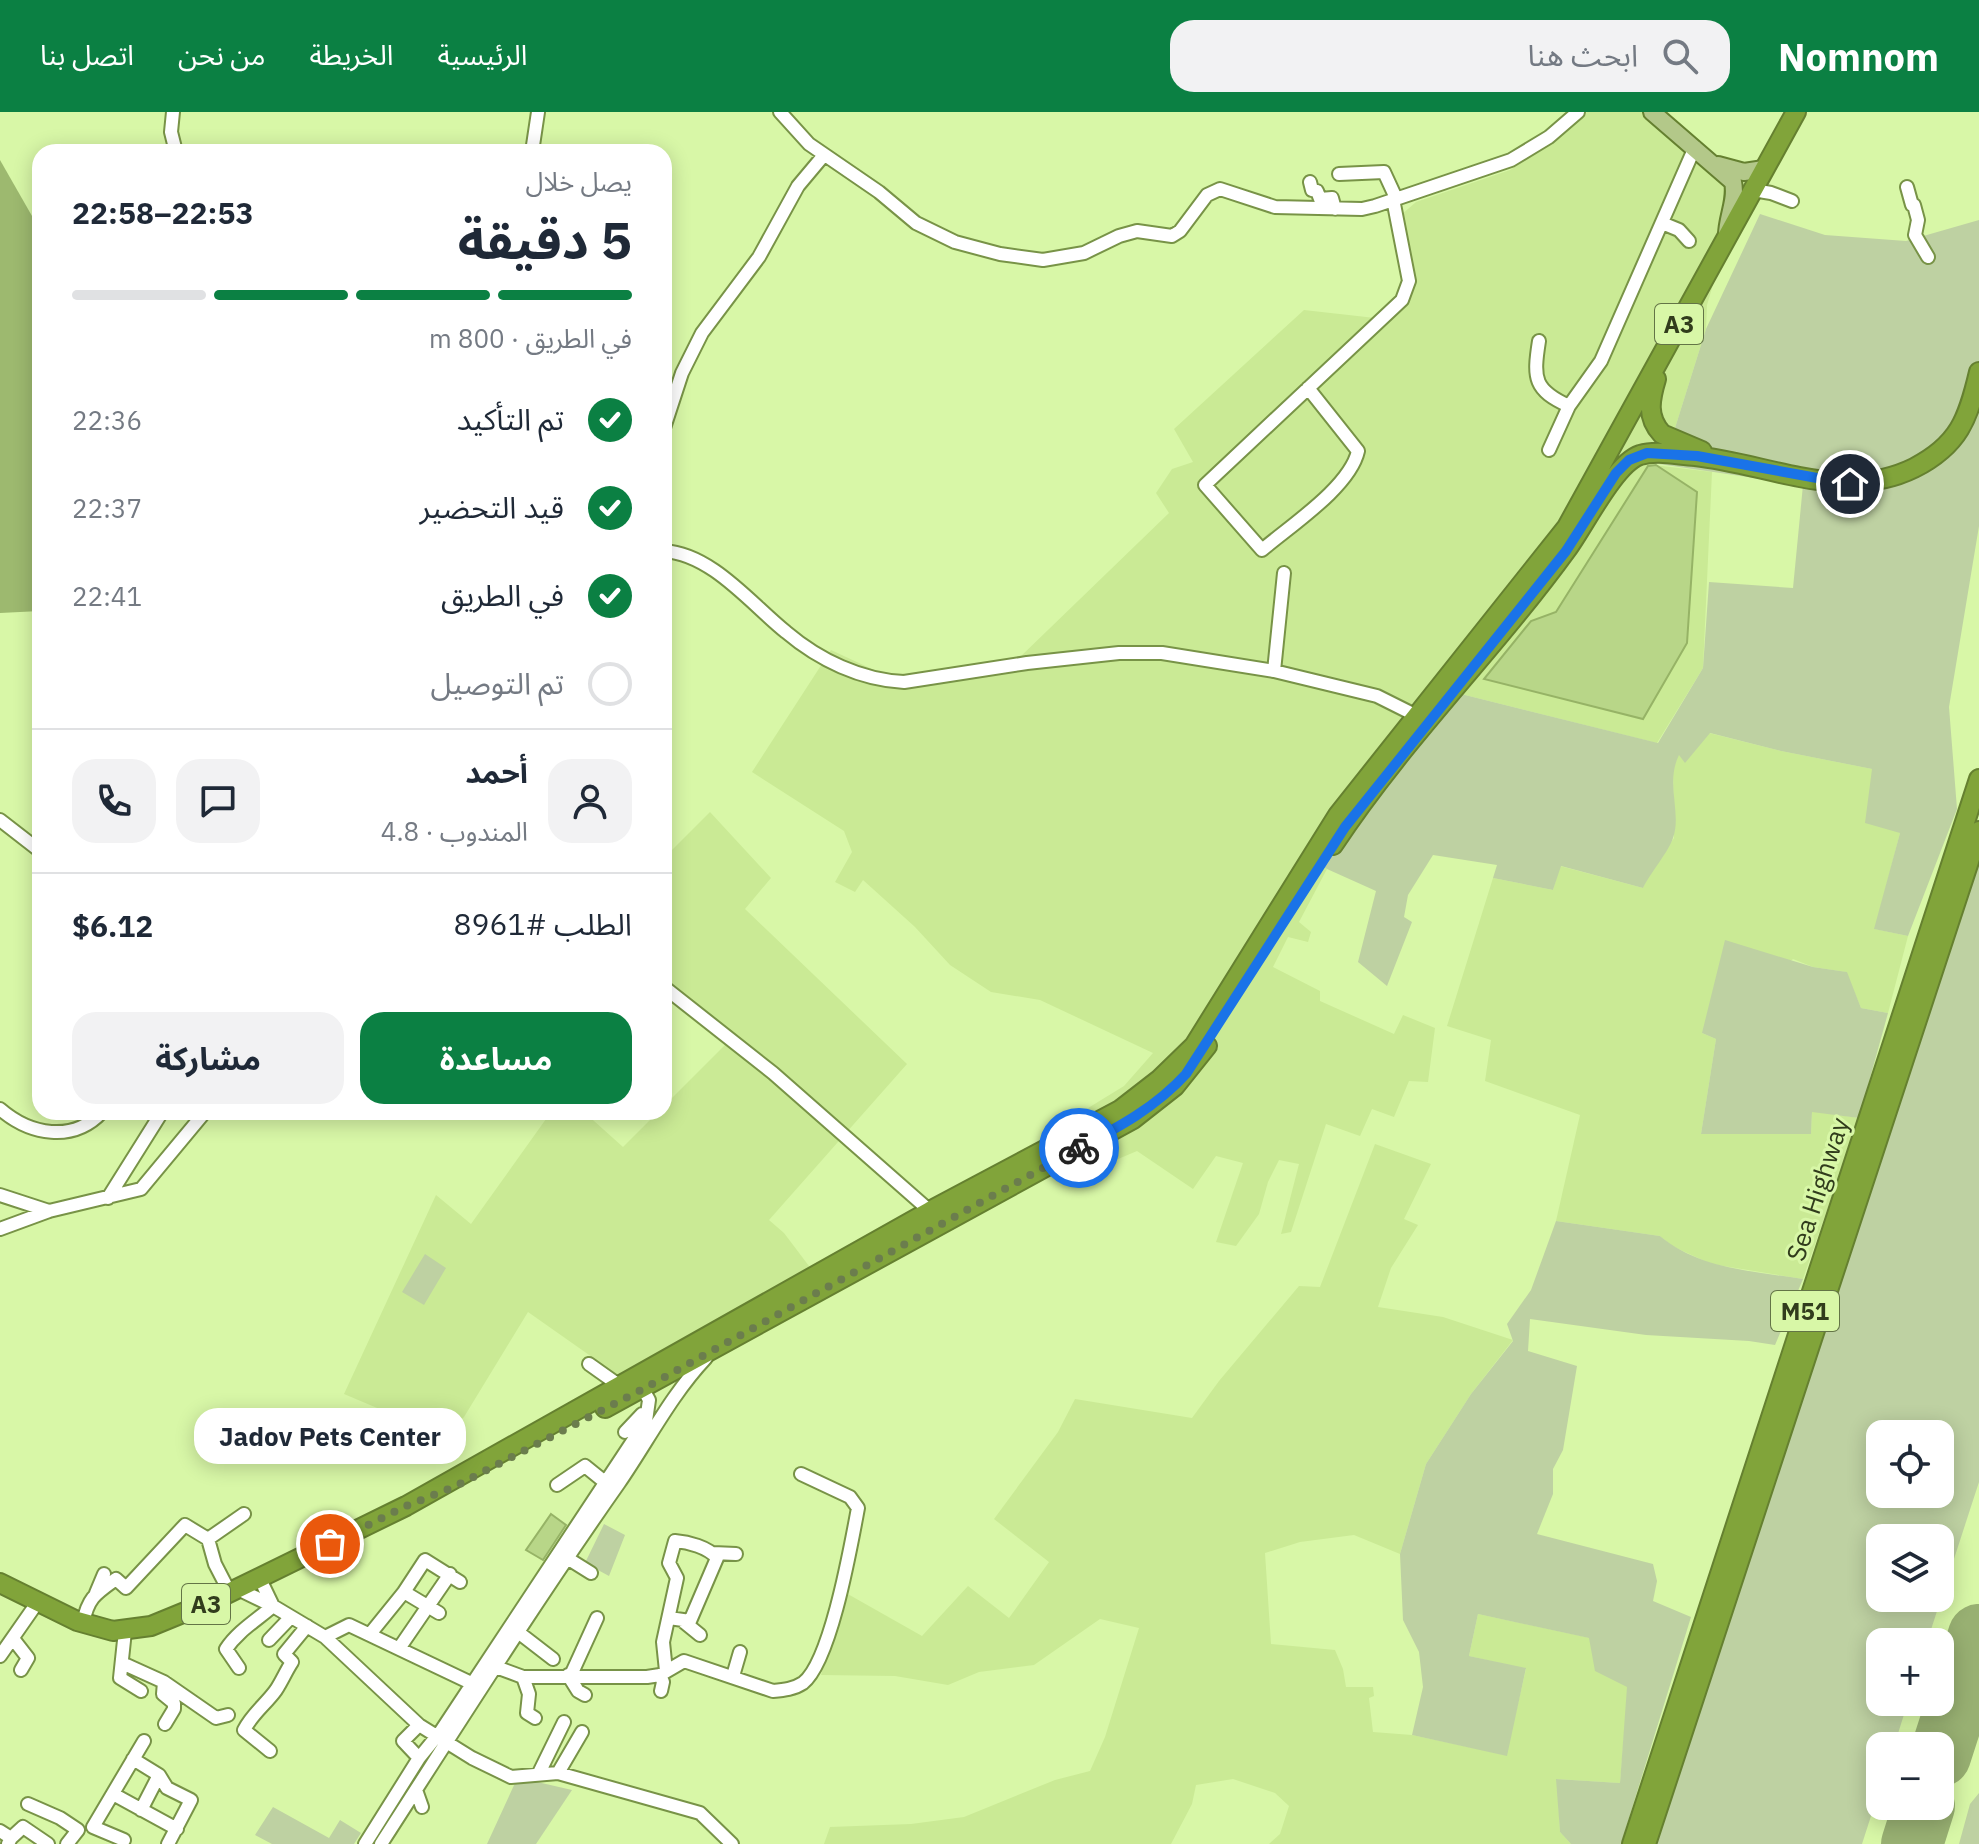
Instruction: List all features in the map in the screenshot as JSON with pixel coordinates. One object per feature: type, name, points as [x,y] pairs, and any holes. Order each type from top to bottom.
[{"type":"highway","name":"A3","points":[[0,1583],[83,1623],[101,1629],[125,1631],[151,1626],[234,1591],[406,1506],[930,1211],[1120,1110],[1182,1059],[1202,1034],[1338,815],[1415,715],[1556,543],[1576,513],[1791,117]]},
{"type":"highway","points":[[1663,353],[1650,402],[1657,429],[1662,434],[1724,459]]},
{"type":"highway","name":"A3","points":[[406,1506],[454,1487],[646,1394],[713,1351],[856,1269],[1112,1131],[1163,1097],[1200,1056],[1345,827],[1566,551],[1621,467],[1629,460],[1647,453],[1724,459],[1850,484],[1887,479],[1934,457],[1957,436],[1968,412],[1979,372]]},
{"type":"highway","name":"Sea Highway","points":[[1632,1844],[1979,779]]},
{"type":"highway","name":"Sea Highway","points":[[1646,1844],[1979,831]]},
{"type":"main road","points":[[1652,112],[1716,165],[1735,187],[1727,235]]},
{"type":"main road","points":[[1716,165],[1744,172],[1764,169]]},
{"type":"street","points":[[173,112],[171,132],[174,144]]},
{"type":"street","points":[[533,144],[538,112]]},
{"type":"street","points":[[780,112],[809,144],[933,233],[978,249],[1043,260],[1084,253],[1137,231],[1172,236],[1180,231],[1207,195],[1220,189],[1275,207],[1362,209],[1511,160],[1549,137],[1578,112]]},
{"type":"street","points":[[1549,450],[1569,406],[1601,361],[1695,147]]},
{"type":"street","points":[[672,404],[682,373],[702,333],[759,257],[798,186],[824,155]]},
{"type":"street","points":[[1308,388],[1358,451],[1356,460],[1326,497],[1262,550],[1205,485],[1308,388],[1402,300],[1409,281],[1394,199],[1384,172],[1339,174]]},
{"type":"street","points":[[1310,182],[1320,199],[1332,198],[1335,209]]},
{"type":"street","points":[[1907,187],[1918,220],[1915,235],[1928,257]]},
{"type":"street","points":[[1753,190],[1792,201]]},
{"type":"street","points":[[1662,223],[1679,230],[1689,241]]},
{"type":"street","points":[[1539,341],[1536,359],[1538,385],[1542,392],[1569,406]]},
{"type":"street","points":[[672,553],[691,557],[711,569],[815,653],[851,670],[890,682],[1119,653],[1184,655],[1274,671],[1377,696],[1415,715]]},
{"type":"street","points":[[1274,671],[1284,573]]},
{"type":"street","points":[[0,820],[32,845]]},
{"type":"street","points":[[672,993],[762,1064],[930,1211]]},
{"type":"street","points":[[0,1109],[23,1123],[58,1133],[83,1128],[92,1120]]},
{"type":"street","points":[[108,1198],[157,1120]]},
{"type":"street","points":[[0,1229],[49,1211],[141,1189],[198,1120]]},
{"type":"street","points":[[0,1195],[49,1211]]},
{"type":"street","points":[[365,1844],[419,1758],[441,1740],[496,1667],[684,1383],[713,1351]]},
{"type":"street","points":[[589,1364],[620,1386]]},
{"type":"street","points":[[625,1432],[638,1421],[646,1394]]},
{"type":"street","points":[[381,1844],[416,1790],[471,1683],[646,1421],[646,1394]]},
{"type":"street","points":[[557,1485],[585,1466],[606,1483]]},
{"type":"street","points":[[496,1667],[523,1677],[663,1673],[684,1661],[773,1691],[787,1690],[802,1683],[815,1669],[838,1601],[858,1508],[850,1497],[801,1474]]},
{"type":"street","points":[[208,1539],[244,1514]]},
{"type":"street","points":[[83,1623],[87,1603],[96,1593],[116,1579],[126,1588],[185,1525],[208,1539],[215,1564],[234,1591],[273,1606],[325,1637],[419,1725],[460,1758],[511,1777],[558,1773],[700,1813],[732,1844]]},
{"type":"street","points":[[661,1691],[663,1642],[677,1578],[669,1563],[675,1541],[713,1553],[736,1554]]},
{"type":"street","points":[[684,1622],[694,1616],[717,1558],[713,1553]]},
{"type":"street","points":[[567,1558],[591,1573]]},
{"type":"street","points":[[370,1634],[425,1560],[455,1578],[426,1606],[400,1647]]},
{"type":"street","points":[[96,1593],[104,1574]]},
{"type":"street","points":[[260,1579],[273,1606]]},
{"type":"street","points":[[404,1592],[439,1613]]},
{"type":"street","points":[[0,1656],[37,1603]]},
{"type":"street","points":[[239,1668],[226,1649],[236,1634],[252,1625],[273,1606]]},
{"type":"street","points":[[269,1640],[291,1617]]},
{"type":"street","points":[[569,1675],[597,1618]]},
{"type":"street","points":[[669,1618],[684,1622],[700,1635]]},
{"type":"street","points":[[325,1637],[349,1625],[471,1683]]},
{"type":"street","points":[[270,1751],[244,1730],[251,1717],[278,1688],[292,1662],[284,1654],[307,1626]]},
{"type":"street","points":[[125,1631],[120,1678],[141,1691]]},
{"type":"street","points":[[518,1632],[553,1659]]},
{"type":"street","points":[[14,1640],[28,1658],[21,1670]]},
{"type":"street","points":[[733,1676],[740,1652]]},
{"type":"street","points":[[122,1663],[164,1682],[216,1718],[228,1715]]},
{"type":"street","points":[[569,1675],[578,1691],[585,1695]]},
{"type":"street","points":[[523,1677],[529,1694],[527,1713],[535,1718]]},
{"type":"street","points":[[164,1682],[163,1694],[174,1703],[165,1724]]},
{"type":"street","points":[[535,1773],[560,1724]]},
{"type":"street","points":[[419,1725],[403,1741],[419,1758]]},
{"type":"street","points":[[558,1773],[582,1732]]},
{"type":"street","points":[[125,1843],[93,1827],[144,1741]]},
{"type":"street","points":[[133,1759],[159,1775],[167,1788],[191,1800],[168,1844]]},
{"type":"street","points":[[141,1810],[159,1775]]},
{"type":"street","points":[[416,1790],[422,1807]]},
{"type":"street","points":[[113,1794],[177,1829]]},
{"type":"street","points":[[6,1838],[23,1827],[31,1805],[78,1830],[67,1844]]},
{"type":"street","points":[[23,1827],[48,1844]]},
{"type":"shaded area","points":[[1587,112],[1652,112],[1744,180],[1707,305],[1706,329],[1675,428],[1637,463],[1712,472],[1703,668],[1657,743],[1449,691],[1306,855],[1327,869],[1299,922],[1311,932],[1308,942],[1288,937],[1273,967],[1320,991],[1320,1001],[1394,1034],[1403,1015],[1435,1028],[1428,1082],[1409,1081],[1394,1117],[1372,1109],[1360,1136],[1326,1124],[1291,1232],[1281,1234],[1299,1164],[1279,1160],[1268,1182],[1259,1214],[1236,1246],[1216,1242],[1243,1163],[1216,1156],[1193,1189],[1137,1151],[1097,1168],[1083,1160],[1062,1124],[1124,1086],[1153,1053],[1040,1000],[991,992],[950,965],[915,927],[863,880],[855,892],[835,882],[852,852],[844,831],[752,772],[831,650],[889,677],[1019,658],[1169,513],[1156,493],[1172,469],[1193,462],[1174,429],[1304,310],[1375,318],[1396,296],[1402,277],[1393,222],[1416,202],[1510,170],[1564,133]]},
{"type":"shaded area","points":[[0,160],[32,216],[32,611],[0,613]]},
{"type":"shaded area","points":[[1760,214],[1825,235],[1906,241],[1979,220],[1979,526],[1949,707],[1957,809],[1908,936],[1874,929],[1900,833],[1865,823],[1872,769],[1710,733],[1685,763],[1679,755],[1673,776],[1676,818],[1673,838],[1643,888],[1561,866],[1553,890],[1493,878],[1497,865],[1433,855],[1408,895],[1404,917],[1412,922],[1387,986],[1358,962],[1376,891],[1327,869],[1305,855],[1449,691],[1658,743],[1703,668],[1709,582],[1793,588],[1803,485],[1659,464],[1636,464],[1675,428],[1706,329]]},
{"type":"shaded area","points":[[1709,733],[1872,769],[1900,833],[1875,929],[1908,936],[1888,1013],[1861,1008],[1846,972],[1813,967],[1793,959],[1702,1033],[1716,1039],[1701,1134],[1811,1133],[1812,1111],[1859,1118],[1803,1279],[1711,1264],[1672,1246],[1660,1236],[1556,1221],[1580,1115],[1485,1081],[1491,1040],[1447,1026],[1493,878],[1553,890],[1560,866],[1643,888],[1652,868],[1674,838],[1673,767],[1679,754],[1685,762]]},
{"type":"shaded area","points":[[710,812],[771,878],[745,909],[907,1064],[769,1220],[784,1233],[812,1270],[681,1345],[619,1376],[528,1312],[464,1417],[426,1451],[389,1413],[344,1394],[436,1195],[471,1224],[545,1120],[593,1120],[623,1147],[650,1120],[672,1120],[672,1098],[726,1044],[672,984],[672,850]]},
{"type":"shaded area","points":[[1979,822],[1979,1482],[1954,1559],[1954,1524],[1866,1524],[1866,1612],[1937,1612],[1932,1628],[1866,1628],[1866,1716],[1904,1716],[1898,1732],[1866,1732],[1866,1820],[1870,1820],[1862,1844],[1646,1844]]},
{"type":"shaded area","points":[[1725,940],[1813,967],[1847,972],[1861,1008],[1888,1013],[1859,1118],[1812,1112],[1811,1134],[1701,1134],[1716,1039],[1702,1033]]},
{"type":"shaded area","points":[[1375,1144],[1431,1164],[1404,1219],[1418,1225],[1391,1268],[1378,1307],[1443,1317],[1513,1340],[1471,1394],[1426,1464],[1400,1554],[1354,1535],[1300,1542],[1265,1553],[1271,1644],[1335,1650],[1346,1687],[1373,1687],[1374,1696],[1369,1698],[1373,1732],[1412,1735],[1506,1755],[1526,1669],[1469,1656],[1478,1614],[1590,1638],[1628,1687],[1620,1783],[1557,1779],[1560,1832],[1571,1844],[1269,1844],[1280,1834],[1289,1806],[1275,1793],[1233,1779],[1196,1785],[1192,1804],[1171,1844],[824,1844],[830,1827],[911,1824],[964,1817],[1055,1780],[1090,1771],[1105,1737],[1139,1628],[1100,1619],[1034,1665],[979,1672],[948,1685],[895,1676],[821,1675],[846,1593],[922,1636],[968,1586],[1009,1618],[1049,1562],[994,1519],[1058,1432],[1075,1399],[1192,1418],[1299,1286],[1320,1287]]},
{"type":"shaded area","points":[[1556,1221],[1660,1236],[1675,1247],[1709,1262],[1803,1279],[1775,1345],[1646,1335],[1530,1319],[1528,1351],[1577,1366],[1563,1450],[1553,1469],[1553,1494],[1537,1534],[1653,1564],[1657,1581],[1653,1601],[1691,1617],[1621,1844],[1571,1844],[1560,1832],[1556,1779],[1620,1783],[1627,1687],[1595,1671],[1589,1638],[1478,1614],[1469,1656],[1526,1668],[1507,1756],[1412,1735],[1423,1687],[1419,1652],[1403,1620],[1400,1554],[1426,1464],[1471,1394],[1513,1341],[1507,1324],[1531,1290]]},
{"type":"shaded area","points":[[425,1254],[446,1268],[424,1305],[402,1292]]},
{"type":"shaded area","points":[[604,1524],[625,1535],[609,1576],[585,1563]]},
{"type":"shaded area","points":[[520,1778],[572,1790],[536,1844],[487,1844],[515,1783]]},
{"type":"shaded area","points":[[1979,1793],[1979,1844],[1959,1844],[1970,1804]]},
{"type":"shaded area","points":[[273,1807],[329,1838],[340,1820],[361,1833],[354,1844],[272,1844],[255,1835]]},
{"type":"building","points":[[1656,465],[1697,492],[1687,643],[1643,719],[1484,679],[1531,621],[1556,612],[1648,466]]},
{"type":"building","points":[[551,1514],[566,1525],[543,1560],[526,1550]]},
{"type":"runway","points":[[1948,1732],[1979,1635]]},
{"type":"runway","points":[[1912,1844],[1920,1820]]},
{"type":"way so far","points":[[330,1544],[406,1506],[439,1495],[643,1389],[1079,1148]]},
{"type":"place","name":"Jadov Pets Center","points":[[330,1544]]},
{"type":"route","points":[[1079,1148],[1133,1119],[1163,1097],[1186,1074],[1345,827],[1566,551],[1616,473],[1629,460],[1647,453],[1697,456],[1850,484]]}]
